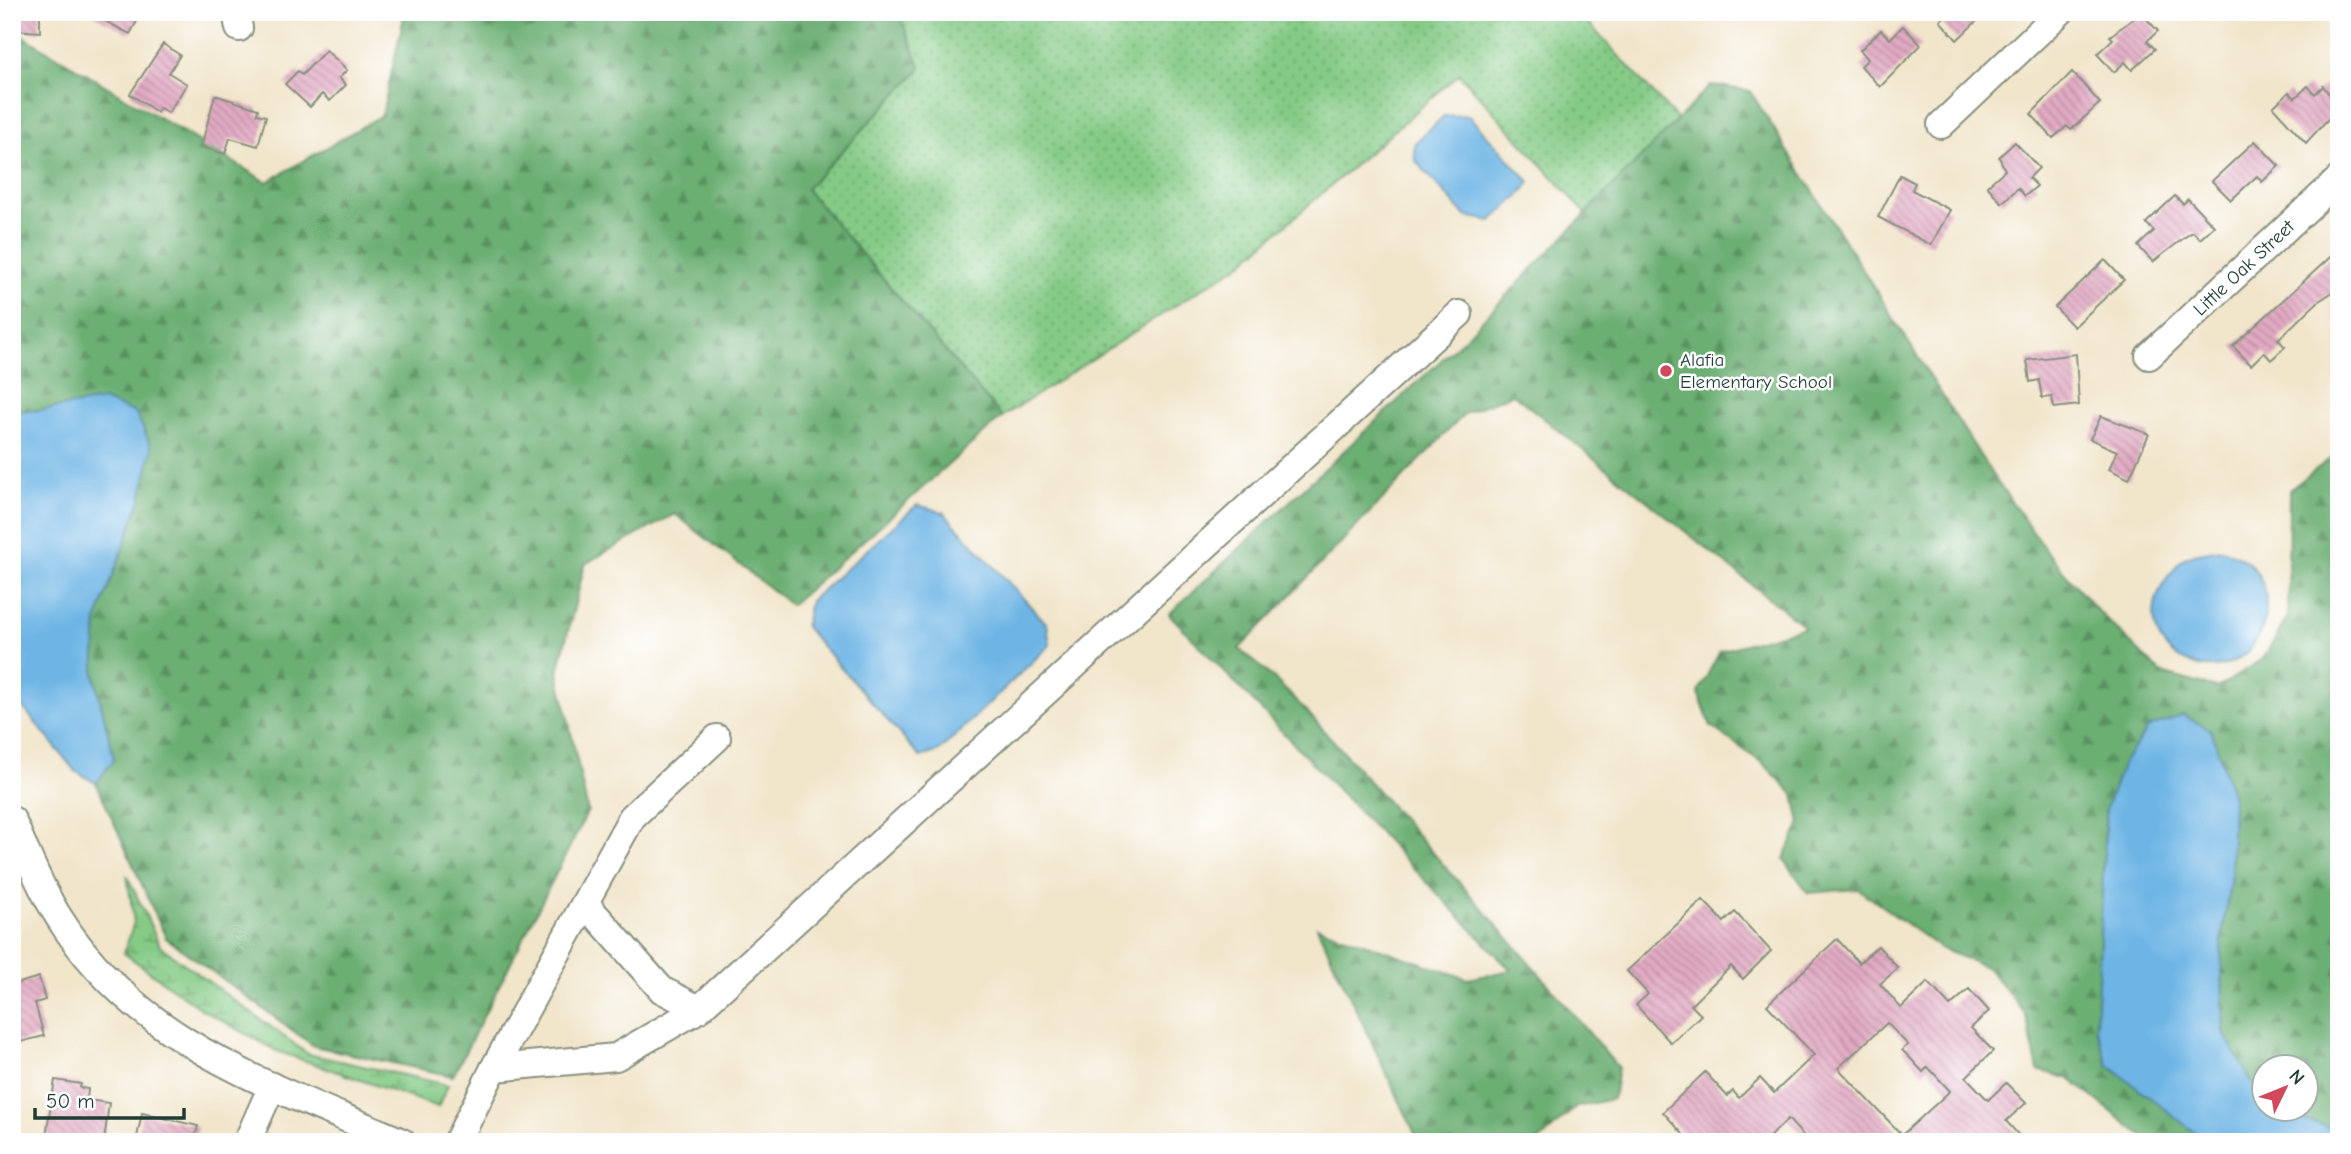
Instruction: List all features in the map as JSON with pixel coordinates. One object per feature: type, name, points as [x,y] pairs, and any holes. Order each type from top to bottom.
[{"type":"street","points":[[1941,125],[2060,12]]},
{"type":"street","name":"Little Oak Street","points":[[2149,356],[2339,179]]},
{"type":"street","points":[[494,1068],[615,1057],[699,1009],[1459,314]]},
{"type":"street","points":[[457,1142],[494,1068],[632,817],[717,738]]},
{"type":"street","points":[[12,820],[59,918],[109,983],[173,1036],[272,1086],[402,1142]]},
{"type":"street","points":[[585,903],[662,989],[699,1009]]},
{"type":"street","points":[[247,1142],[272,1086]]},
{"type":"green space","points":[[405,12],[898,12],[921,68],[806,189],[1002,417],[791,605],[675,514],[585,564],[558,672],[588,811],[453,1076],[314,1046],[166,938],[96,783],[114,759],[94,674],[97,619],[141,499],[42,410],[12,411],[12,38],[19,34],[267,182],[382,115]]},
{"type":"green space","points":[[898,12],[1578,12],[1689,132],[1593,221],[1459,74],[1242,263],[1002,417],[806,189],[921,68]]},
{"type":"green space","points":[[1711,85],[1750,91],[1993,476],[2048,553],[2096,609],[2161,673],[2217,688],[2263,659],[2288,616],[2289,490],[2339,452],[2339,1130],[2310,1122],[2320,1122],[2320,1052],[2250,1052],[2250,1080],[2224,1033],[2221,942],[2231,876],[2233,797],[2106,808],[2096,1028],[2108,1065],[2211,1142],[2150,1142],[2070,1079],[2038,1070],[2025,1013],[1988,968],[1940,948],[1858,889],[1808,893],[1784,859],[1800,823],[1794,795],[1765,765],[1711,726],[1698,693],[1720,651],[1805,627],[1513,394],[1465,413],[1239,649],[1260,666],[1318,724],[1563,1001],[1618,1068],[1613,1099],[1576,1107],[1538,1142],[1419,1142],[1317,927],[1468,979],[1511,970],[1169,614],[1465,338]]},
{"type":"green space","points":[[127,875],[160,946],[308,1054],[448,1085],[438,1107],[277,1051],[201,1009],[124,953],[134,922]]},
{"type":"water","points":[[1468,115],[1530,182],[1519,196],[1491,221],[1465,216],[1415,160],[1414,144],[1444,116]]},
{"type":"water","points":[[103,400],[136,413],[152,448],[141,499],[97,619],[94,674],[114,759],[96,783],[75,771],[12,694],[12,411],[42,410]]},
{"type":"water","points":[[917,505],[943,512],[1047,624],[1050,645],[939,751],[920,757],[805,627],[810,601]]},
{"type":"water","points":[[2222,549],[2250,564],[2262,582],[2266,601],[2264,621],[2257,639],[2245,653],[2229,663],[2210,667],[2189,663],[2175,656],[2158,635],[2154,610],[2157,597],[2176,567],[2186,557]]},
{"type":"water","points":[[2183,715],[2211,730],[2233,797],[2231,876],[2221,942],[2224,1033],[2250,1079],[2250,1122],[2310,1122],[2339,1130],[2339,1142],[2207,1142],[2108,1065],[2096,1028],[2106,808],[2123,763],[2149,727]]},
{"type":"building","points":[[12,12],[40,12],[40,32],[12,30]]},
{"type":"building","points":[[87,12],[142,12],[130,34]]},
{"type":"building","points":[[1949,12],[1986,12],[1957,40],[1940,21]]},
{"type":"building","points":[[2141,13],[2158,31],[2147,41],[2155,49],[2132,70],[2125,62],[2114,72],[2097,54],[2113,39],[2110,36]]},
{"type":"building","points":[[1903,26],[1921,45],[1880,87],[1861,66],[1868,59],[1860,50],[1881,30],[1890,39]]},
{"type":"building","points":[[163,44],[180,55],[169,73],[187,84],[168,113],[160,108],[157,112],[130,94]]},
{"type":"building","points":[[326,50],[347,70],[339,78],[346,85],[330,101],[322,94],[310,107],[285,84],[298,71],[302,75]]},
{"type":"building","points":[[2072,72],[2100,103],[2071,130],[2067,126],[2053,138],[2031,114]]},
{"type":"building","points":[[2308,86],[2315,94],[2323,86],[2339,107],[2306,143],[2273,107],[2289,92],[2295,98]]},
{"type":"building","points":[[215,95],[258,109],[257,114],[266,116],[258,146],[230,138],[225,154],[201,147]]},
{"type":"building","points":[[2255,141],[2279,166],[2262,182],[2257,176],[2231,200],[2212,181]]},
{"type":"building","points":[[2015,142],[2039,168],[2029,178],[2037,186],[2025,196],[2018,188],[2002,203],[1987,186],[2005,170],[1999,157]]},
{"type":"building","points":[[1900,175],[1915,183],[1912,190],[1950,210],[1931,245],[1878,217]]},
{"type":"building","points":[[2175,196],[2183,204],[2188,199],[2214,226],[2200,239],[2193,232],[2189,234],[2153,262],[2138,246],[2154,231],[2146,223]]},
{"type":"building","points":[[2339,249],[2339,288],[2319,301],[2278,339],[2285,347],[2271,360],[2264,352],[2251,365],[2233,346]]},
{"type":"building","points":[[2105,260],[2124,280],[2074,327],[2055,307]]},
{"type":"building","points":[[2076,354],[2079,405],[2054,408],[2052,397],[2042,398],[2039,380],[2030,382],[2027,360]]},
{"type":"building","points":[[2101,416],[2149,434],[2129,479],[2109,469],[2117,451],[2090,439]]},
{"type":"building","points":[[1703,900],[1724,922],[1735,912],[1771,951],[1743,979],[1731,966],[1691,1005],[1701,1015],[1671,1043],[1636,1005],[1648,994],[1627,971]]},
{"type":"building","points":[[1837,939],[1859,963],[1878,946],[1898,968],[1880,984],[1901,1008],[1928,982],[1950,1006],[1969,989],[1989,1011],[1971,1028],[1993,1051],[1966,1077],[1988,1100],[2006,1083],[2026,1103],[2006,1121],[2025,1142],[1809,1142],[1788,1119],[1764,1142],[1690,1142],[1663,1112],[1705,1072],[1727,1096],[1733,1091],[1739,1098],[1760,1078],[1774,1093],[1814,1055],[1767,1005]],"holes":[[[1887,1023],[1908,1045],[1902,1050],[1923,1072],[1928,1067],[1950,1091],[1902,1135],[1838,1068]]]},
{"type":"building","points":[[39,977],[45,1000],[35,1003],[44,1036],[12,1044],[12,985]]},
{"type":"building","points":[[55,1080],[81,1084],[80,1088],[88,1089],[87,1100],[109,1103],[104,1142],[45,1142]]},
{"type":"building","points":[[142,1113],[198,1126],[194,1142],[136,1142]]},
{"type":"place","name":"Alafia Elementary School","points":[[1666,371]]}]
